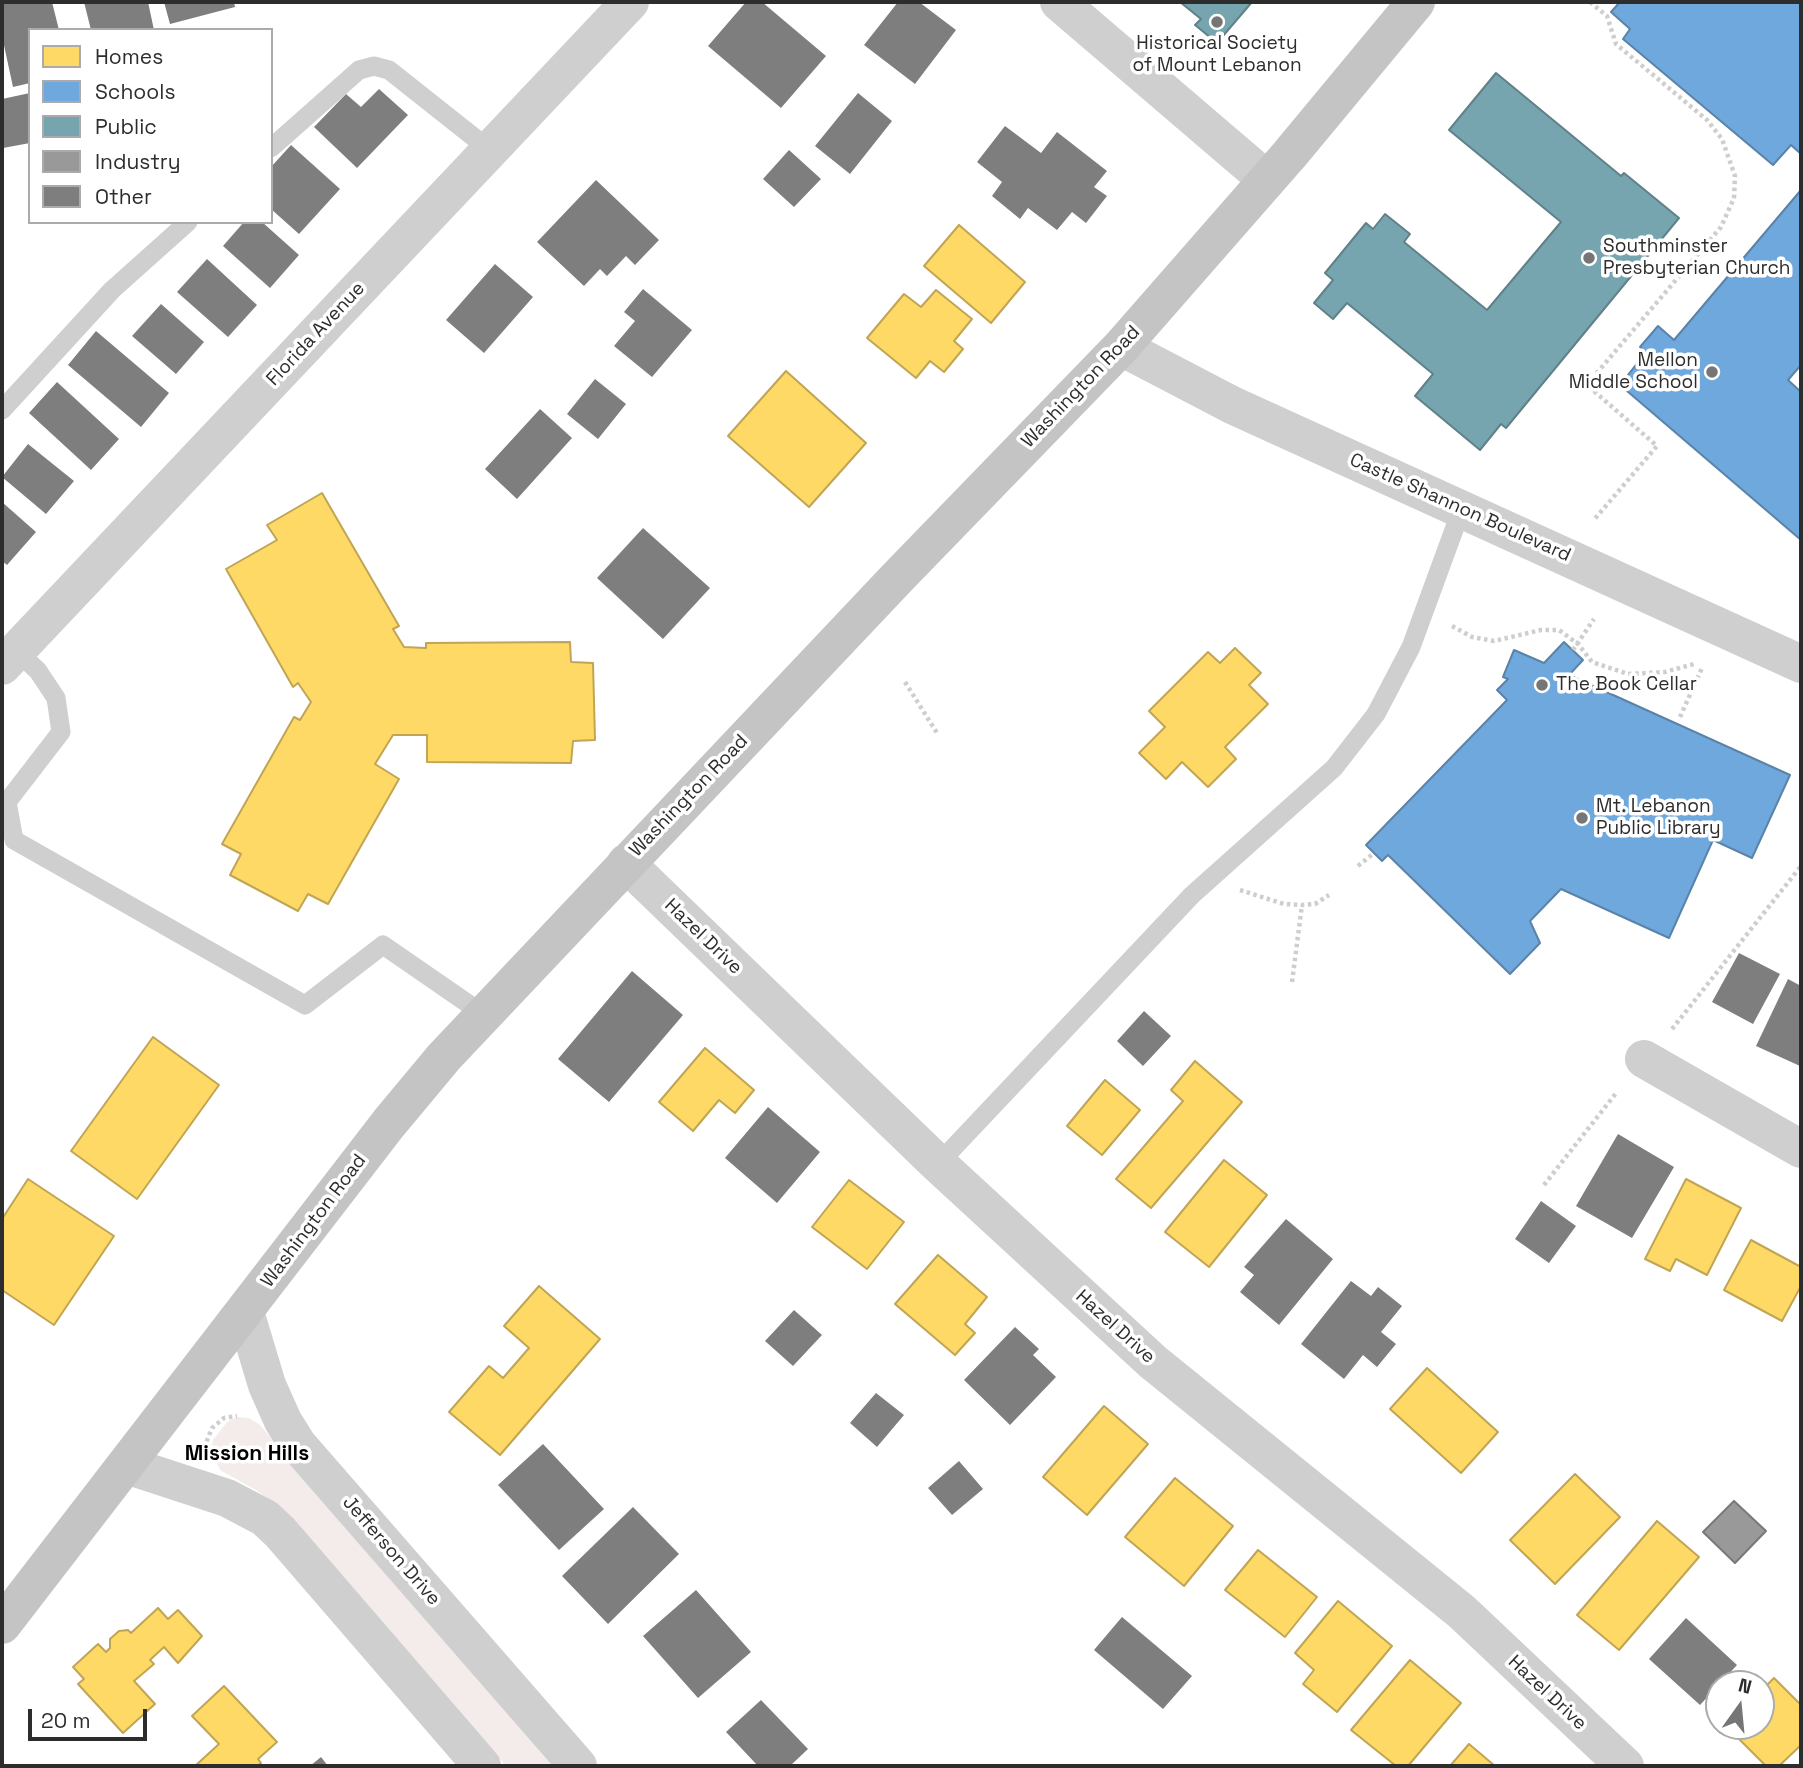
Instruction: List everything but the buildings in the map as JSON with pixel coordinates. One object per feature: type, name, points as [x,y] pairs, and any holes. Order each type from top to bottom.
[{"type":"main road","name":"Washington Road","points":[[7,1606],[127,1465],[389,1123],[483,1014],[1121,347],[1267,180],[1416,2]]},
{"type":"street","name":"Florida Avenue","points":[[9,659],[630,2]]},
{"type":"street","points":[[1059,2],[1267,180]]},
{"type":"street","name":"Castle Shannon Boulevard","points":[[1121,347],[1232,405],[1801,664]]},
{"type":"street","name":"Hazel Drive","points":[[625,863],[938,1164],[1153,1363],[1462,1612],[1625,1766]]},
{"type":"street","points":[[1644,1059],[1801,1149]]},
{"type":"street","name":"Jefferson Drive","points":[[245,1312],[267,1385],[298,1445],[578,1766]]},
{"type":"street","points":[[127,1465],[227,1498],[264,1518],[280,1532],[482,1766]]},
{"type":"lane","points":[[273,146],[359,70],[374,66],[389,70],[490,150]]},
{"type":"lane","points":[[2,410],[112,290],[186,224]]},
{"type":"lane","points":[[938,1164],[1192,895],[1334,768],[1377,714],[1410,648],[1462,508]]},
{"type":"lane","points":[[9,659],[38,671],[56,698],[61,732],[7,802],[14,840],[305,1005],[383,945],[483,1014]]},
{"type":"path","points":[[1590,2],[1607,16],[1616,44],[1707,120],[1726,147],[1735,176],[1734,198],[1721,227],[1596,374],[1595,393],[1657,446],[1593,521]]},
{"type":"path","points":[[1573,650],[1594,619]]},
{"type":"path","points":[[1452,626],[1472,637],[1494,641],[1541,630],[1559,630],[1577,644],[1592,662],[1629,674],[1665,672],[1693,664]]},
{"type":"path","points":[[1680,717],[1702,668]]},
{"type":"path","points":[[905,682],[937,733]]},
{"type":"path","points":[[1358,866],[1374,853]]},
{"type":"path","points":[[1672,1029],[1801,866]]},
{"type":"path","points":[[1237,889],[1261,898],[1302,905],[1315,904],[1329,895]]},
{"type":"path","points":[[1292,982],[1302,905]]},
{"type":"path","points":[[1544,1185],[1617,1092]]},
{"type":"path","points":[[204,1458],[212,1428],[224,1418],[244,1414]]},
{"type":"shaded area","points":[[237,1417],[249,1418],[260,1425],[553,1766],[506,1766],[293,1519],[256,1490],[220,1470],[211,1451],[213,1440],[227,1422]]},
{"type":"place","name":"Historical Society of Mount Lebanon","points":[[1217,22]]},
{"type":"place","name":"Southminster Presbyterian Church","points":[[1589,258]]},
{"type":"place","name":"Mellon Middle School","points":[[1712,372]]},
{"type":"place","name":"The Book Cellar","points":[[1542,685]]},
{"type":"place","name":"Mt. Lebanon Public Library","points":[[1582,818]]},
{"type":"district","name":"Mission Hills","points":[[247,1454]]}]
